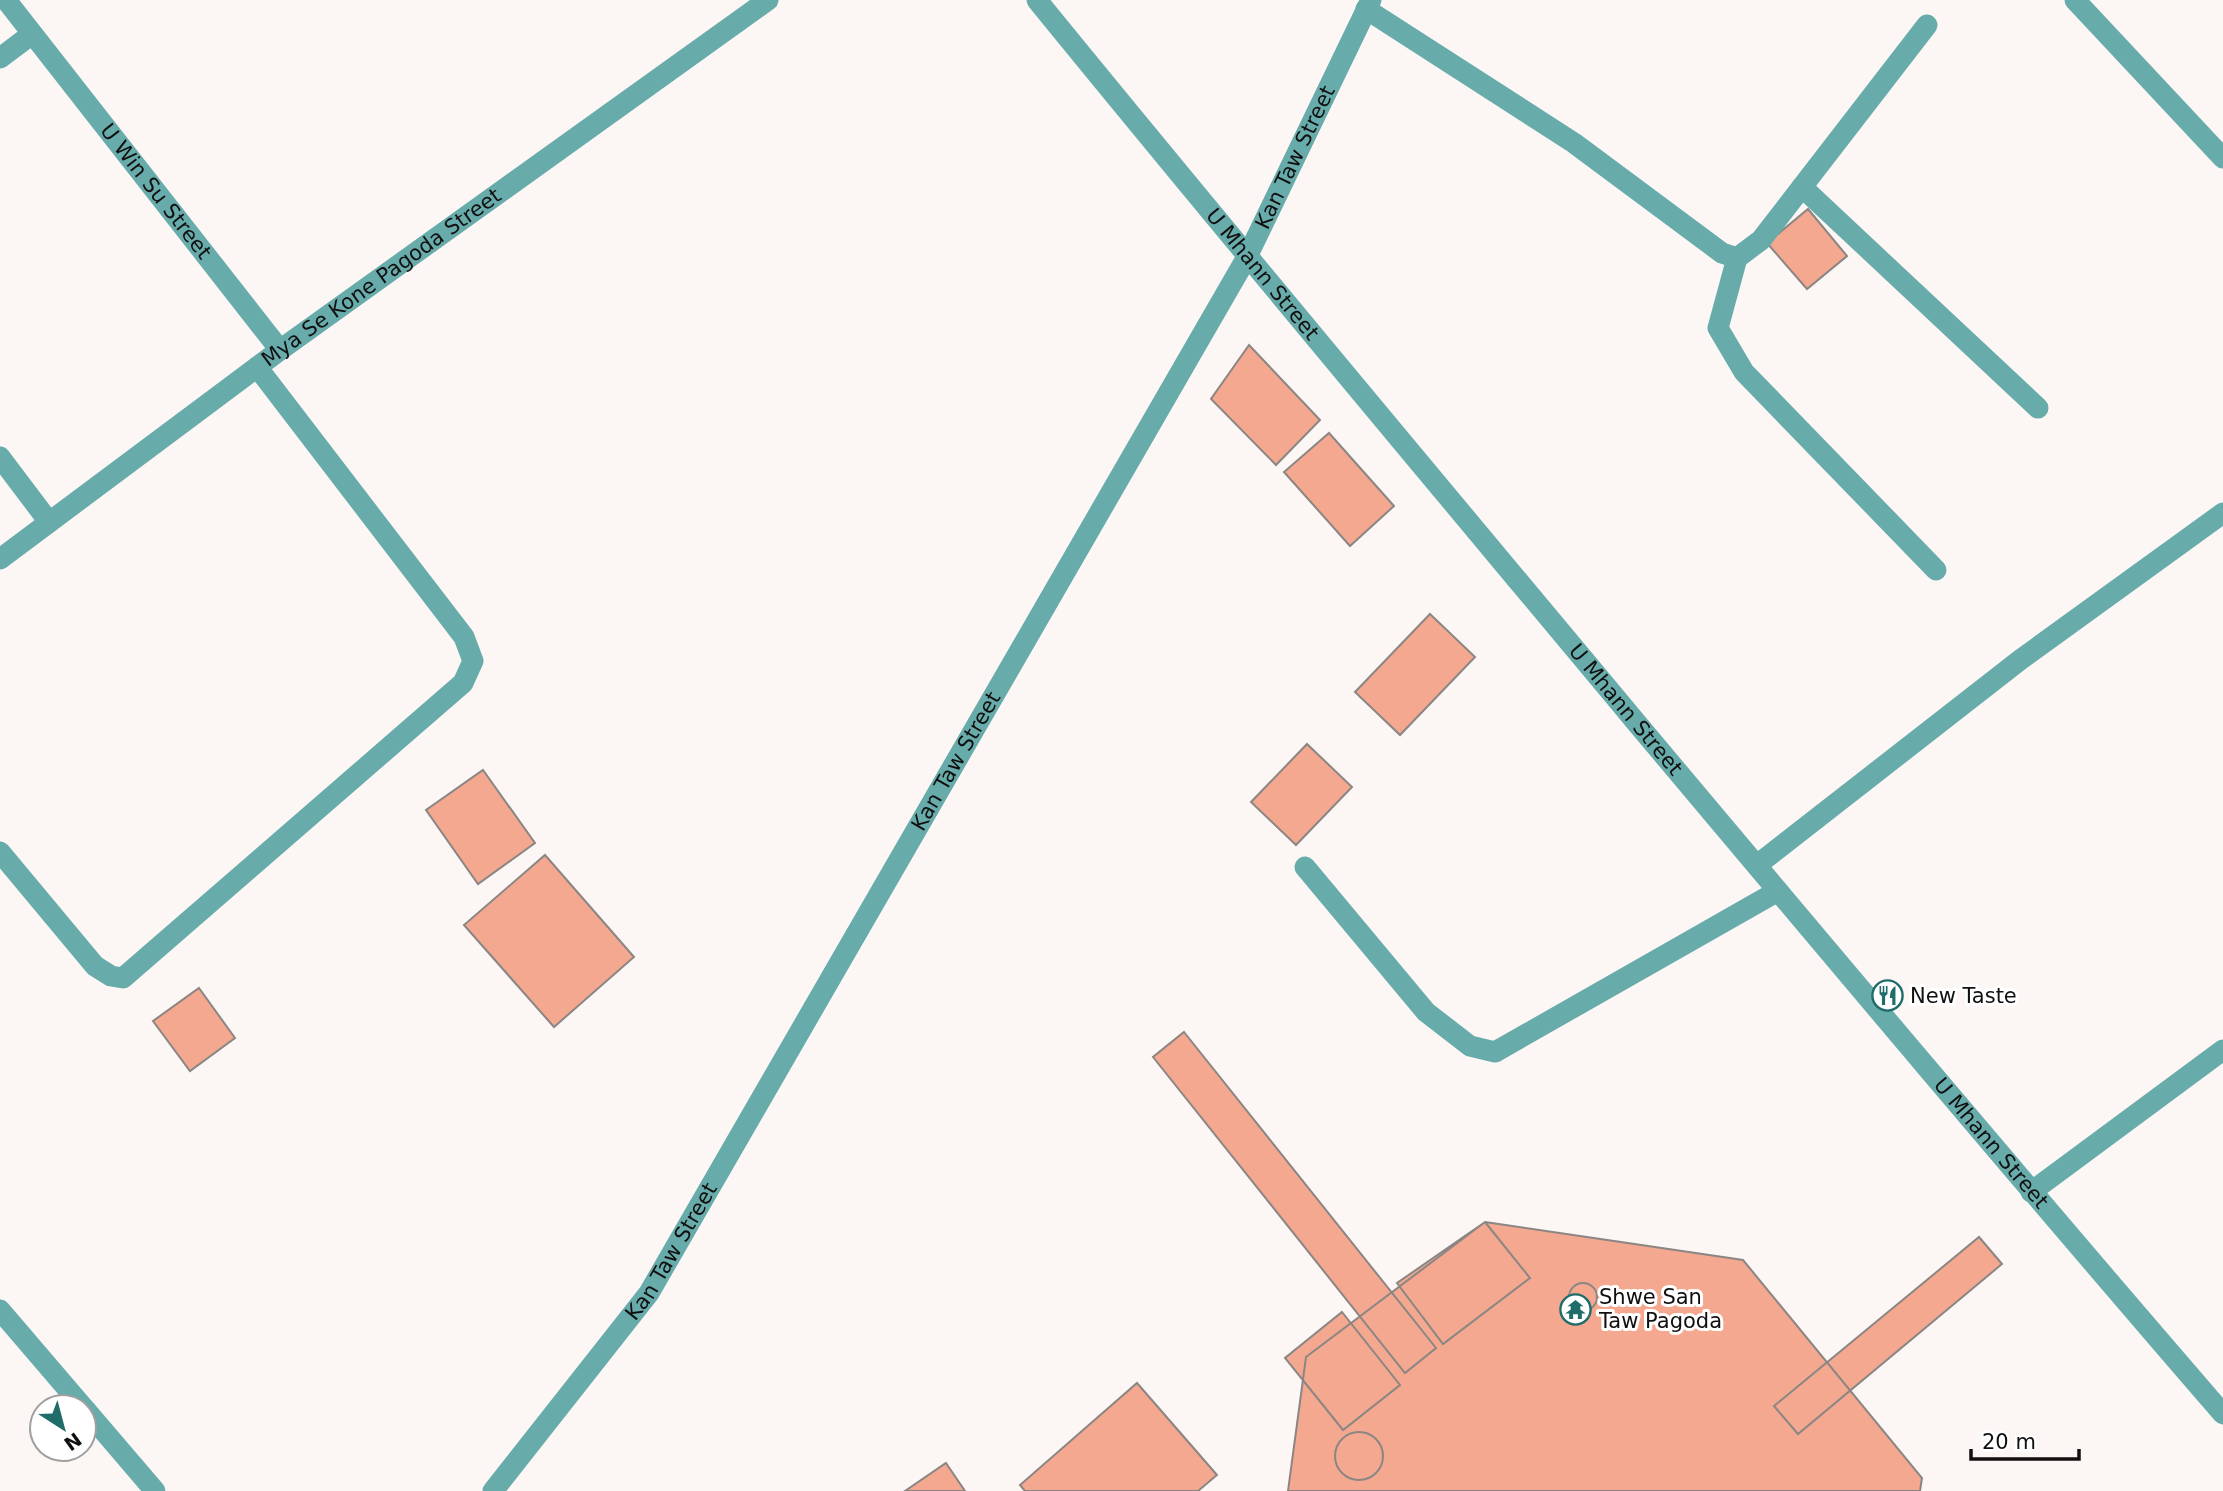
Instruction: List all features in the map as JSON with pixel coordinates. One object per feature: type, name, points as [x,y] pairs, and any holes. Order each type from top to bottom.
[{"type":"street","name":"U Win Su Street","points":[[6,0],[280,349]]},
{"type":"street","name":"Mya Se Kone Pagoda Street","points":[[0,559],[280,349],[768,0]]},
{"type":"street","name":"U Mhann Street","points":[[1037,0],[1247,257],[1778,891],[2031,1192],[2223,1414]]},
{"type":"street","points":[[2075,0],[2223,158]]},
{"type":"street","points":[[1368,5],[1574,143],[1722,253],[1737,258]]},
{"type":"street","name":"Kan Taw Street","points":[[493,1491],[649,1293],[1247,257],[1368,5]]},
{"type":"street","points":[[1927,25],[1761,240],[1737,258],[1718,328],[1744,372],[1936,570]]},
{"type":"street","points":[[0,58],[32,34]]},
{"type":"street","points":[[1802,187],[2038,408]]},
{"type":"street","points":[[0,852],[96,966],[111,976],[123,978],[463,683],[473,661],[464,637],[257,367]]},
{"type":"street","points":[[0,457],[49,522]]},
{"type":"street","points":[[1757,865],[2020,660],[2223,513]]},
{"type":"street","points":[[1306,867],[1426,1012],[1471,1046],[1495,1052],[1778,891]]},
{"type":"street","points":[[2031,1192],[2223,1049]]},
{"type":"street","points":[[0,1310],[70,1393]]},
{"type":"street","points":[[98,1425],[155,1491]]},
{"type":"building","points":[[1808,209],[1847,256],[1807,289],[1767,243]]},
{"type":"building","points":[[1249,345],[1320,420],[1276,465],[1211,399]]},
{"type":"building","points":[[1329,433],[1394,506],[1350,546],[1284,472]]},
{"type":"building","points":[[1430,614],[1475,657],[1400,735],[1355,692]]},
{"type":"building","points":[[1307,744],[1352,787],[1296,845],[1251,802]]},
{"type":"building","points":[[483,770],[535,843],[478,884],[426,810]]},
{"type":"building","points":[[545,855],[634,957],[554,1027],[464,925]]},
{"type":"building","points":[[199,988],[235,1038],[190,1071],[153,1021]]},
{"type":"building","points":[[1184,1032],[1436,1348],[1405,1373],[1153,1057]]},
{"type":"building","points":[[1485,1222],[1530,1278],[1443,1344],[1397,1283]]},
{"type":"building","name":"Shwe San Taw Pagoda","points":[[1485,1222],[1743,1260],[1922,1478],[1920,1491],[1288,1491],[1306,1357]]},
{"type":"building","points":[[1979,1237],[2002,1264],[1798,1434],[1774,1406]]},
{"type":"building","points":[[1583,1283],[1593,1287],[1597,1297],[1593,1307],[1583,1311],[1573,1307],[1569,1297],[1573,1287]]},
{"type":"building","points":[[1342,1312],[1400,1385],[1343,1430],[1285,1358]]},
{"type":"building","points":[[1137,1383],[1217,1475],[1198,1491],[1025,1491],[1020,1485]]},
{"type":"building","points":[[1359,1432],[1376,1439],[1383,1456],[1376,1473],[1359,1480],[1342,1473],[1335,1456],[1342,1439]]},
{"type":"building","points":[[946,1463],[965,1491],[905,1491]]},
{"type":"place","name":"New Taste","points":[[1887,996]]},
{"type":"place","name":"Shwe San Taw Pagoda","points":[[1576,1309]]}]
